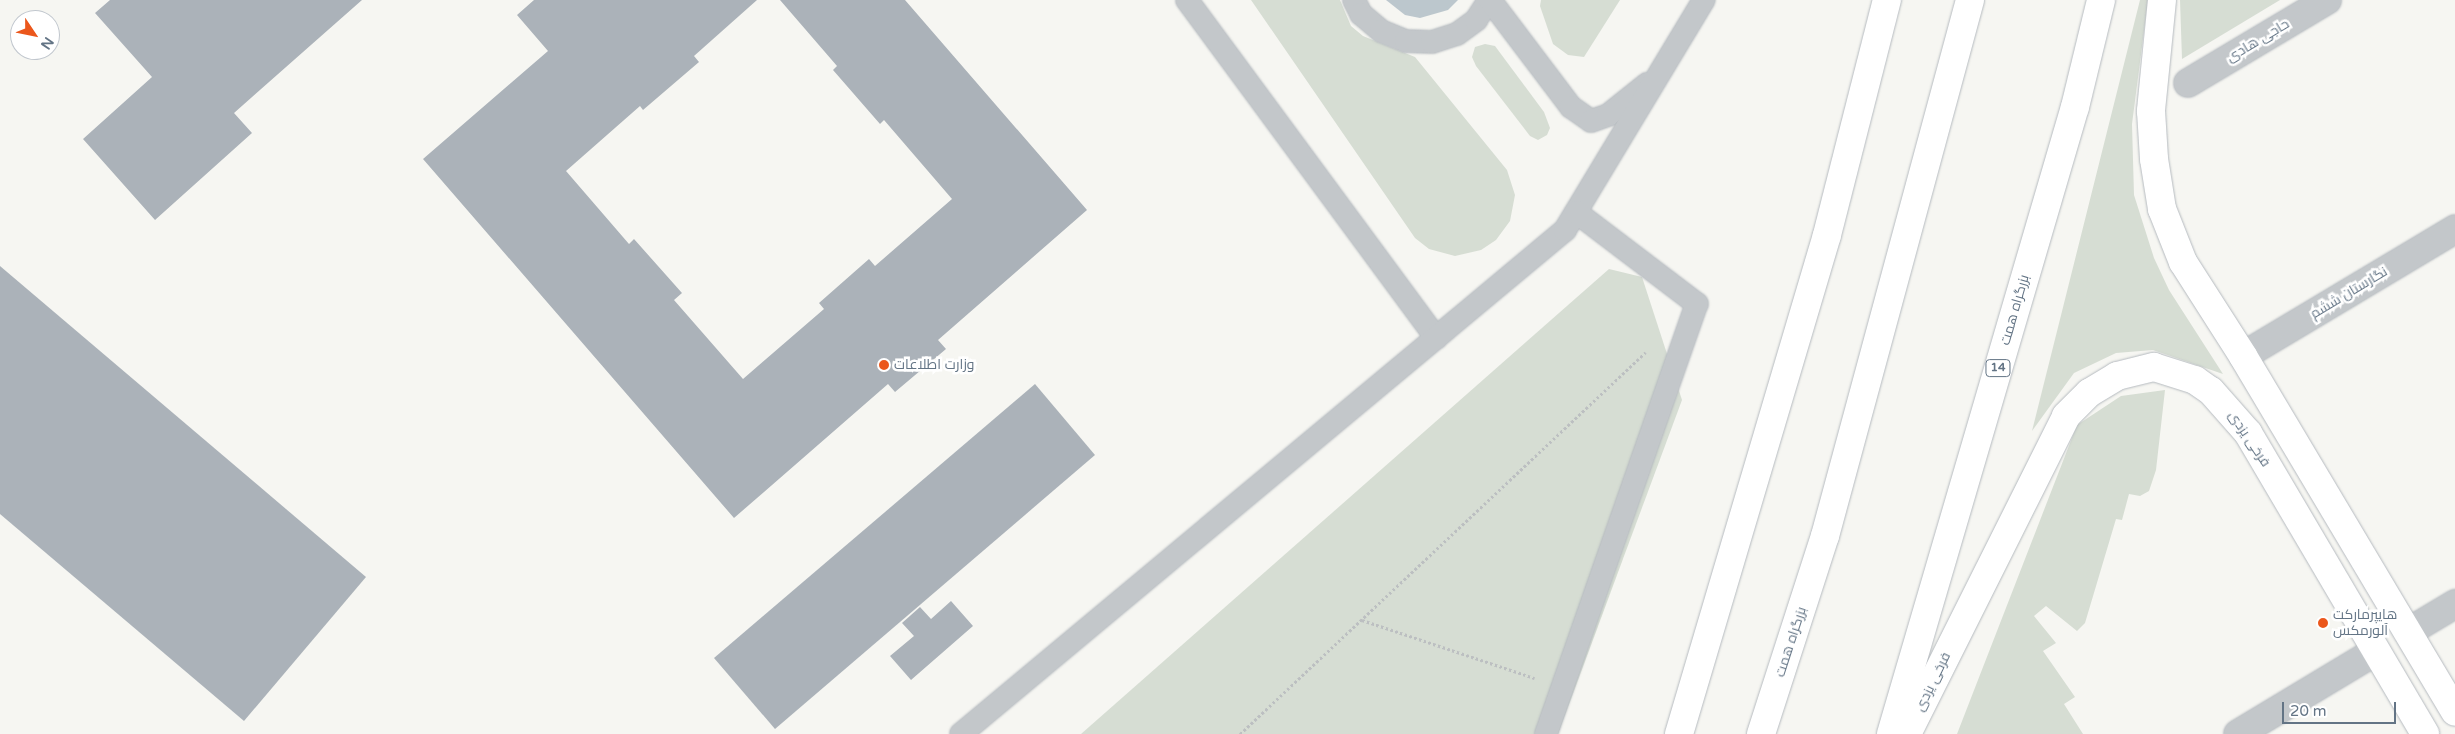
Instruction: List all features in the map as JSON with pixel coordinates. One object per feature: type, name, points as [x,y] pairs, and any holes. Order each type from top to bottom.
[{"type":"main road","points":[[1679,734],[1827,235],[1887,0]]},
{"type":"main road","name":"بزرگراه همت","points":[[1761,734],[1825,536],[1970,0]]},
{"type":"main road","name":"بزرگراه همت","points":[[1890,734],[2075,106],[2101,0]]},
{"type":"main road","points":[[2162,0],[2151,111],[2162,209],[2183,262],[2244,356],[2455,712]]},
{"type":"main road","name":"فرخی یزدی","points":[[1907,734],[2066,416],[2089,393],[2132,370],[2154,367],[2175,372],[2194,380],[2230,409],[2248,433],[2425,734]]},
{"type":"street","name":"حاجی هادی","points":[[2188,83],[2327,0]]},
{"type":"street","name":"نگارستان ششم","points":[[2244,356],[2455,229]]},
{"type":"street","points":[[2408,632],[2455,604]]},
{"type":"street","points":[[2238,734],[2376,651]]},
{"type":"lane","points":[[1187,0],[1436,338]]},
{"type":"lane","points":[[1354,0],[1361,14],[1381,32],[1406,41],[1432,42],[1457,34],[1476,20],[1489,0],[1571,107],[1591,121],[1608,115],[1659,73]]},
{"type":"lane","points":[[961,734],[1565,230],[1704,0]]},
{"type":"lane","points":[[1546,734],[1696,304],[1576,212]]},
{"type":"path","points":[[1240,734],[1654,344]]},
{"type":"path","points":[[1361,620],[1562,688]]},
{"type":"shaded area","points":[[1251,0],[1340,0],[1351,26],[1363,36],[1415,57],[1507,170],[1515,195],[1510,221],[1496,240],[1481,250],[1455,256],[1429,249],[1415,238]]},
{"type":"shaded area","points":[[1386,0],[1458,0],[1448,10],[1420,18],[1405,15]]},
{"type":"shaded area","points":[[1541,0],[1620,0],[1584,57],[1568,55],[1553,44],[1540,6]]},
{"type":"shaded area","points":[[2140,0],[2148,0],[2132,124],[2134,195],[2154,258],[2169,290],[2223,374],[2153,350],[2116,353],[2074,373],[2032,431]]},
{"type":"shaded area","points":[[2180,0],[2280,0],[2182,59]]},
{"type":"shaded area","points":[[1485,44],[1495,46],[1544,112],[1550,128],[1547,135],[1538,140],[1530,136],[1476,66],[1472,57],[1475,47]]},
{"type":"shaded area","points":[[1609,269],[1642,277],[1682,400],[1558,734],[1081,734]]},
{"type":"shaded area","points":[[2165,390],[2156,470],[2149,491],[2140,496],[2129,494],[2122,520],[2116,519],[2085,623],[2077,631],[2046,606],[2034,616],[2056,643],[2043,651],[2075,697],[2064,704],[2083,734],[1957,734],[2077,425],[2121,396]]},
{"type":"building","points":[[110,0],[362,0],[234,113],[252,133],[155,220],[83,139],[152,77],[95,13]]},
{"type":"building","points":[[534,0],[757,0],[694,56],[699,62],[643,110],[640,106],[566,171],[629,244],[634,239],[682,293],[674,300],[743,379],[824,309],[819,303],[869,259],[875,266],[952,199],[884,120],[880,124],[833,70],[837,66],[780,0],[905,0],[1087,210],[938,340],[946,349],[895,392],[888,384],[734,518],[423,159],[548,51],[517,15]]},
{"type":"building","points":[[0,266],[366,577],[244,721],[0,514]]},
{"type":"building","points":[[1035,384],[1095,455],[775,729],[714,658]]},
{"type":"building","points":[[951,601],[973,626],[911,680],[890,656],[914,636],[902,623],[920,607],[931,619]]},
{"type":"place","name":"وزارت اطلاعات","points":[[884,365]]},
{"type":"place","name":"هایپرمارکت آلورمکس","points":[[2323,623]]}]
